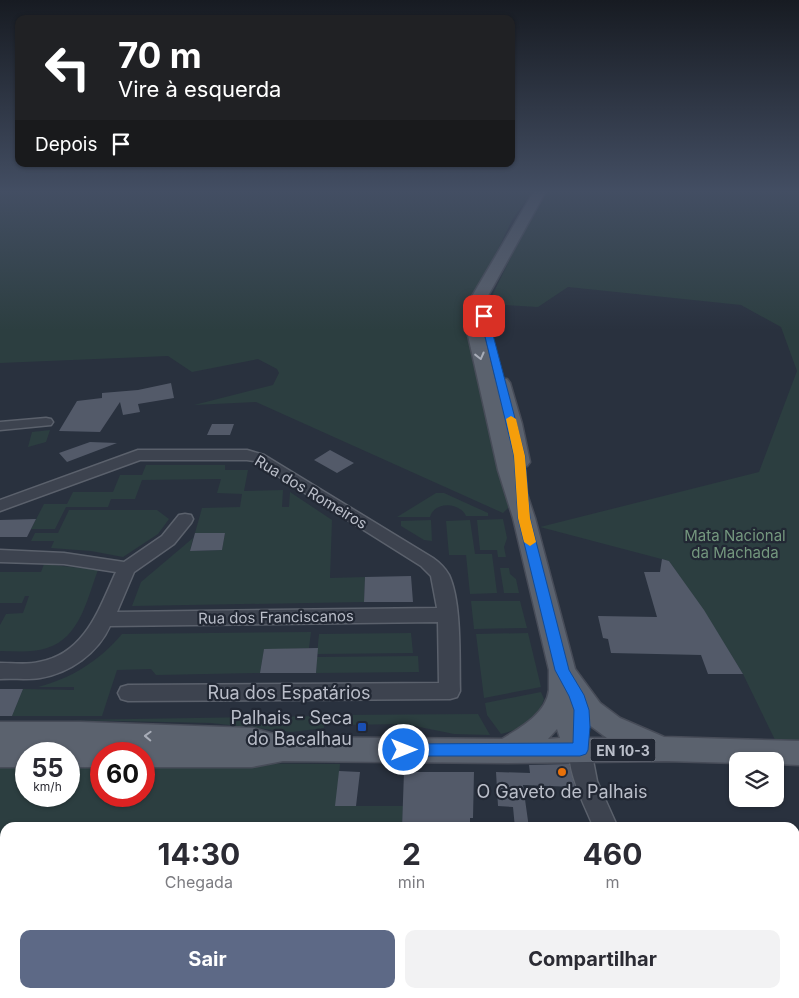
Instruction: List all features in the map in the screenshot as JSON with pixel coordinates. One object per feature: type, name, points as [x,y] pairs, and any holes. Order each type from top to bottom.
[{"type":"main road","points":[[514,238],[474,311],[475,337],[508,470],[524,518],[566,686],[568,725],[580,750]]},
{"type":"main road","points":[[566,686],[587,709],[607,725],[620,732],[666,749]]},
{"type":"main road","points":[[507,751],[536,734],[547,723],[566,686]]},
{"type":"main road","name":"EN 10-3","points":[[0,734],[82,734],[253,740],[283,749]]},
{"type":"main road","name":"EN 10-3","points":[[155,755],[252,755],[283,749],[507,751],[666,749],[799,753]]},
{"type":"main road","points":[[0,755],[15,755]]},
{"type":"street","points":[[0,426],[46,422]]},
{"type":"street","name":"Rua dos Romeiros","points":[[0,506],[138,455],[248,455],[259,458],[436,570],[441,579],[446,615],[450,691]]},
{"type":"street","points":[[0,671],[40,670],[62,662],[83,650],[97,634],[106,619],[128,569],[168,540],[185,519]]},
{"type":"street","points":[[0,556],[61,558],[107,564],[128,569]]},
{"type":"street","name":"Rua dos Franciscanos","points":[[106,619],[446,615]]},
{"type":"street","name":"Rua dos Espatários","points":[[128,693],[450,691]]},
{"type":"street","points":[[580,750],[586,781],[603,822]]},
{"type":"green space","points":[[0,238],[504,238],[467,314],[510,506],[503,513],[256,402],[194,405],[273,385],[279,373],[277,369],[258,359],[192,372],[168,356],[0,363]]},
{"type":"green space","name":"Mata Nacional da Machada","points":[[521,238],[799,238],[799,743],[776,742],[743,674],[703,610],[669,561],[540,527],[759,472],[797,371],[781,327],[741,305],[568,287],[538,307],[488,304]]},
{"type":"green space","points":[[50,430],[46,442],[28,447],[32,432]]},
{"type":"green space","points":[[146,465],[225,465],[225,470],[248,470],[244,491],[283,490],[282,507],[289,507],[290,492],[332,520],[330,578],[365,577],[364,602],[132,606],[141,582],[193,538],[190,551],[222,550],[225,533],[195,533],[202,508],[240,507],[242,494],[217,493],[221,479],[142,480],[135,499],[111,499],[108,507],[66,507],[55,529],[31,529],[44,504],[67,504],[73,492],[113,492],[120,475],[142,475]]},
{"type":"green space","points":[[436,493],[444,493],[488,513],[488,516],[466,516],[458,508],[447,505],[436,508],[430,517],[397,517]]},
{"type":"green space","points":[[69,510],[157,510],[169,519],[158,534],[123,557],[91,551],[51,548],[54,541],[31,541],[35,533],[58,533]]},
{"type":"green space","points":[[503,519],[507,538],[504,547],[506,557],[498,557],[497,550],[480,550],[477,520]]},
{"type":"green space","points":[[431,520],[432,541],[424,540],[401,526],[401,521]]},
{"type":"green space","points":[[470,520],[475,554],[492,554],[497,593],[470,594],[466,555],[449,555],[446,521]]},
{"type":"green space","points":[[44,564],[98,570],[81,616],[67,636],[47,648],[29,651],[0,651],[0,625],[6,614],[23,613],[29,596],[25,596],[22,603],[0,603],[0,572],[41,572]]},
{"type":"green space","points":[[500,568],[509,568],[510,574],[516,579],[519,593],[504,593]]},
{"type":"green space","points":[[471,601],[520,601],[527,628],[474,629]]},
{"type":"green space","points":[[311,632],[309,648],[264,650],[260,673],[156,675],[151,669],[117,670],[102,716],[12,716],[23,689],[74,690],[74,687],[38,687],[62,679],[84,667],[104,652],[122,634]]},
{"type":"green space","points":[[411,633],[413,653],[317,654],[319,634]]},
{"type":"green space","points":[[528,633],[541,687],[484,698],[476,634]]},
{"type":"green space","points":[[418,656],[419,672],[316,673],[317,657]]},
{"type":"green space","points":[[541,692],[544,699],[537,713],[528,722],[516,729],[501,734],[487,715],[485,703]]},
{"type":"green space","points":[[478,714],[490,735],[454,734],[405,724],[337,725],[338,715]]},
{"type":"green space","points":[[325,716],[324,728],[292,732],[211,723],[70,720]]},
{"type":"green space","points":[[155,763],[340,764],[336,806],[403,806],[402,822],[0,822],[0,766],[15,766],[15,807],[80,807],[80,766],[90,766],[90,807],[155,807]]},
{"type":"building","points":[[171,383],[174,398],[138,404],[140,412],[123,415],[120,402],[100,432],[59,431],[77,401],[102,398],[102,393],[138,390]]},
{"type":"building","points":[[212,424],[234,424],[230,435],[207,435]]},
{"type":"building","points":[[90,442],[117,443],[67,462],[59,453]]},
{"type":"building","points":[[330,450],[354,463],[337,473],[314,460]]},
{"type":"building","points":[[36,519],[27,537],[0,537],[0,520]]},
{"type":"building","points":[[195,533],[225,533],[222,550],[190,551]]},
{"type":"building","points":[[662,559],[669,561],[704,610],[743,674],[708,674],[701,655],[611,653],[608,639],[603,638],[598,616],[657,617],[644,572],[660,572]]},
{"type":"building","points":[[411,576],[413,602],[364,602],[365,577]]},
{"type":"building","points":[[318,648],[316,673],[260,673],[264,649]]},
{"type":"building","points":[[0,689],[23,689],[12,716],[0,716]]},
{"type":"building","points":[[569,764],[575,787],[523,785],[528,822],[514,822],[513,807],[498,806],[496,772],[530,773],[529,765]]},
{"type":"building","points":[[339,771],[360,772],[356,806],[335,806]]},
{"type":"building","points":[[404,772],[474,772],[473,818],[470,818],[470,822],[402,822]]},
{"type":"slow traffic","points":[[511,419],[519,456],[524,518],[530,542]]},
{"type":"place","name":"Palhais - Seca do Bacalhau","points":[[362,727]]},
{"type":"place","name":"O Gaveto de Palhais","points":[[562,772]]},
{"type":"route","points":[[404,750],[580,750],[581,710],[576,695],[562,670],[524,518],[522,480],[513,424],[484,316]]}]
